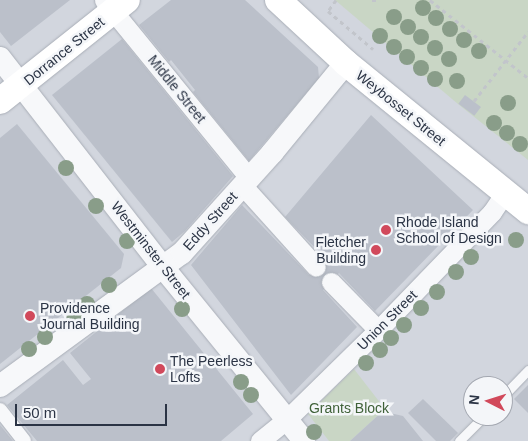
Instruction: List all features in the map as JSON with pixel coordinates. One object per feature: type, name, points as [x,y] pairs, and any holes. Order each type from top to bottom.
[{"type":"main road","name":"Weybosset Street","points":[[278,0],[346,63],[528,211]]},
{"type":"main road","name":"Dorrance Street","points":[[0,101],[115,4]]},
{"type":"street","name":"Middle Street","points":[[115,4],[246,182],[316,267]]},
{"type":"street","name":"Westminster Street","points":[[0,58],[162,266],[304,441]]},
{"type":"street","name":"Eddy Street","points":[[0,386],[182,253],[246,182],[346,63]]},
{"type":"street","name":"Union Street","points":[[260,441],[286,420],[378,330],[492,212],[506,192]]},
{"type":"street","points":[[331,282],[378,330]]},
{"type":"street","points":[[0,410],[24,441]]},
{"type":"lane","points":[[513,386],[528,370]]},
{"type":"lane","points":[[459,441],[474,426]]},
{"type":"path","points":[[336,0],[328,12],[373,49]]},
{"type":"path","points":[[430,0],[528,78]]},
{"type":"path","points":[[474,101],[528,32]]},
{"type":"shaded area","points":[[0,0],[528,0],[528,441],[0,441]]},
{"type":"green space","points":[[335,0],[528,0],[528,160],[458,104]]},
{"type":"green space","name":"Grants Block","points":[[354,369],[385,409],[350,441],[329,441],[308,414]]},
{"type":"building","points":[[0,0],[70,0],[11,46],[0,32]]},
{"type":"building","points":[[171,0],[245,0],[318,67],[319,78],[249,161],[193,92],[195,90],[171,60],[169,62],[139,25]]},
{"type":"building","points":[[122,39],[233,176],[185,231],[172,242],[52,95]]},
{"type":"building","points":[[465,95],[481,107],[474,116],[458,104]]},
{"type":"building","points":[[371,115],[473,210],[375,311],[339,273],[323,290],[357,327],[291,395],[191,265],[242,205],[309,275],[325,258],[285,217]]},
{"type":"building","name":"Providence Journal Building","points":[[17,124],[124,254],[121,268],[0,364],[0,138]]},
{"type":"building","name":"The Peerless Lofts","points":[[151,288],[253,414],[221,441],[37,441],[7,405],[63,360],[83,385],[91,379],[70,353]]},
{"type":"building","points":[[528,385],[528,413],[514,399]]},
{"type":"building","points":[[423,399],[458,433],[450,441],[436,441],[408,413]]},
{"type":"building","points":[[385,409],[390,413],[403,416],[423,441],[350,441]]},
{"type":"building","points":[[0,425],[13,441],[0,441]]},
{"type":"place","name":"Rhode Island School of Design","points":[[386,230]]},
{"type":"place","name":"Fletcher Building","points":[[376,250]]},
{"type":"place","name":"Providence Journal Building","points":[[30,316]]},
{"type":"place","name":"The Peerless Lofts","points":[[160,369]]}]
